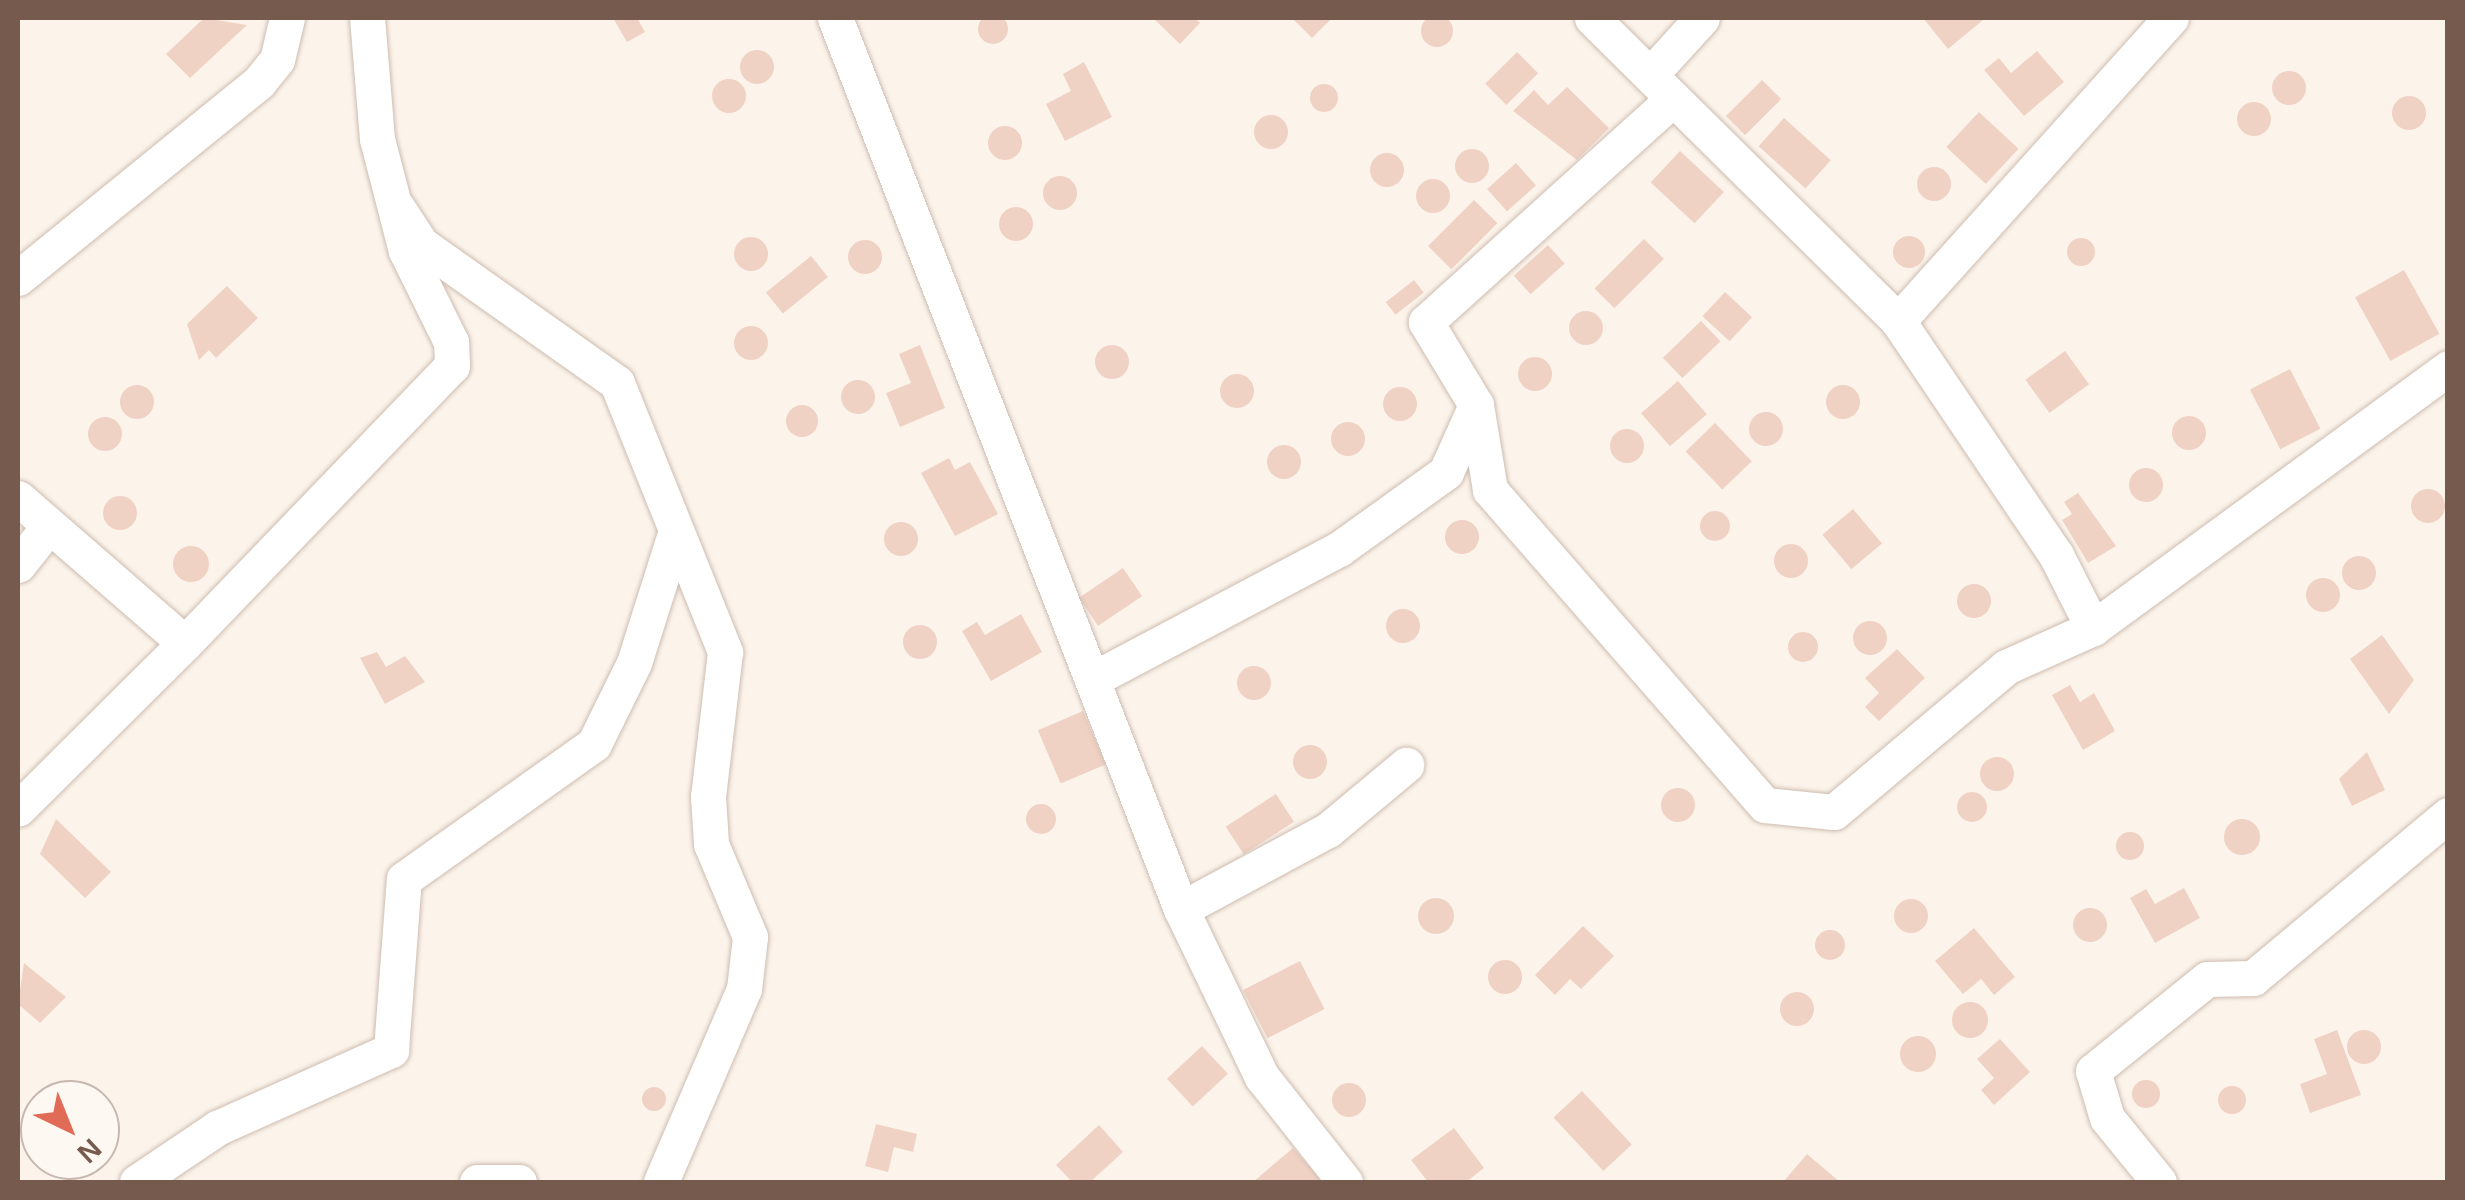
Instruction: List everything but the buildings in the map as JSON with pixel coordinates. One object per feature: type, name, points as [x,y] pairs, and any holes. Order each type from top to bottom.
[{"type":"street","points":[[18,278],[259,82],[277,60],[287,18]]},
{"type":"street","points":[[18,808],[185,643],[452,366],[377,139],[367,18]]},
{"type":"street","points":[[835,18],[1095,678],[1181,909],[1262,1077],[1345,1182]]},
{"type":"street","points":[[1592,18],[1898,321],[2056,554],[2094,628]]},
{"type":"street","points":[[1702,18],[1662,87],[1426,322],[1476,405],[1490,490],[1766,804],[1834,812],[2006,667],[2094,628],[2448,368]]},
{"type":"street","points":[[1898,321],[2171,18]]},
{"type":"street","points":[[397,207],[421,244],[616,383],[725,652],[711,844],[750,937],[726,1042],[670,1175]]},
{"type":"street","points":[[1095,678],[1338,549],[1446,472],[1476,405]]},
{"type":"street","points":[[18,498],[45,531],[185,643]]},
{"type":"street","points":[[18,565],[45,531]]},
{"type":"street","points":[[137,1182],[217,1128],[391,1050],[404,880],[594,744],[634,662],[675,534]]},
{"type":"street","points":[[1181,909],[1328,830],[1406,765]]},
{"type":"street","points":[[2159,1182],[2107,1118],[2093,1071],[2208,979],[2253,978],[2448,814]]},
{"type":"street","points":[[477,1182],[518,1182]]}]
